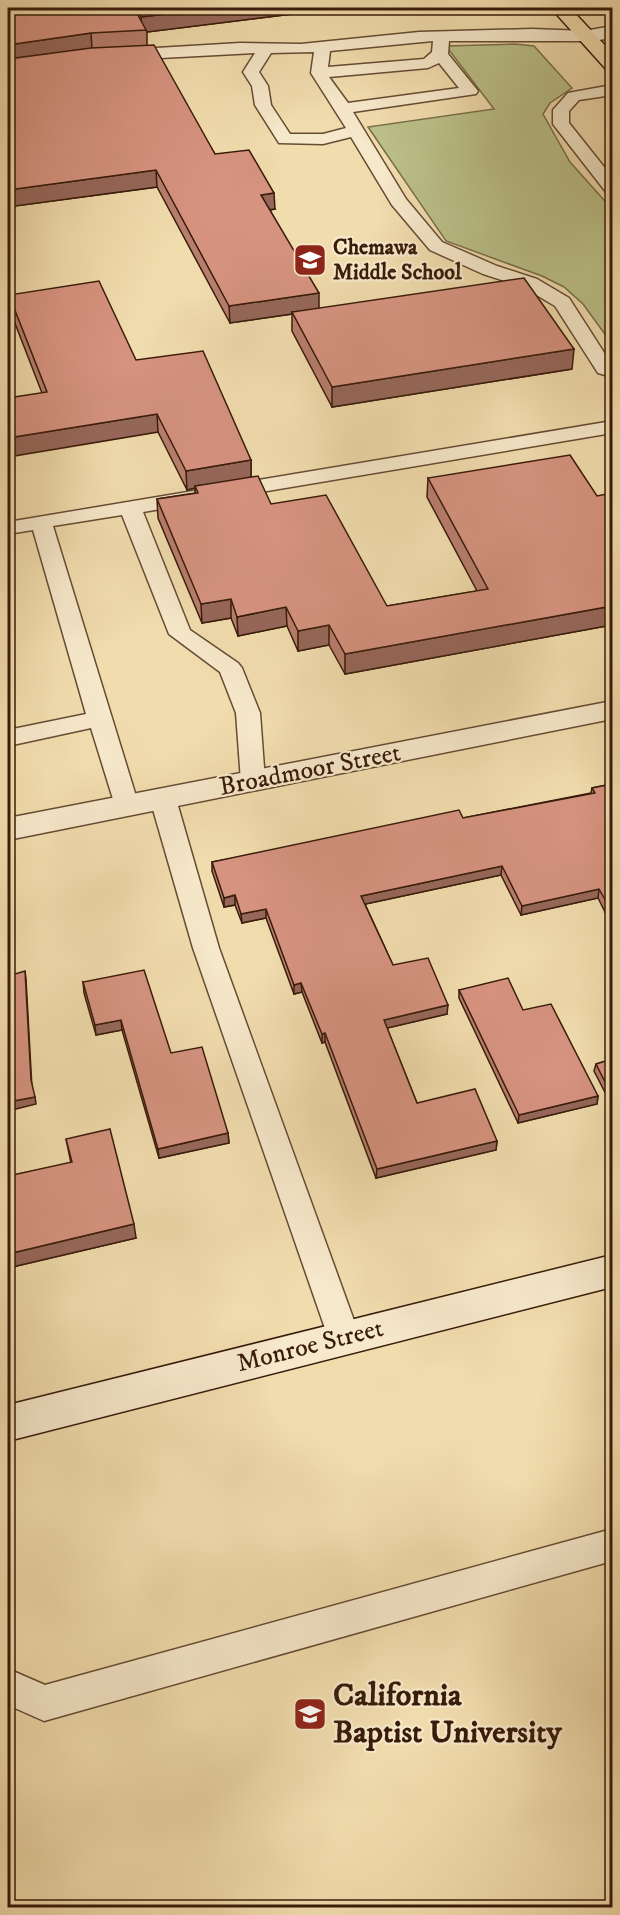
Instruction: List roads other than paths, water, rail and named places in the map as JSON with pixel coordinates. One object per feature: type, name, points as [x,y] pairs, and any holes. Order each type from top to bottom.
[{"type":"main road","points":[[560,8],[612,64]]},
{"type":"street","points":[[586,36],[612,32]]},
{"type":"street","name":"Broadmoor Street","points":[[8,829],[612,710]]},
{"type":"street","name":"Monroe Street","points":[[8,1423],[612,1271]]},
{"type":"lane","points":[[110,56],[323,47],[441,37],[531,34],[586,36]]},
{"type":"lane","points":[[342,109],[470,91],[440,54],[441,37]]},
{"type":"lane","points":[[323,47],[319,73],[398,201],[436,246],[490,270],[530,283],[562,302],[605,369],[612,371]]},
{"type":"lane","points":[[262,49],[264,52],[262,60],[251,72],[260,86],[263,105],[285,139],[323,140],[355,131]]},
{"type":"lane","points":[[319,73],[428,63],[440,54]]},
{"type":"lane","points":[[612,90],[574,96],[561,110],[561,124],[612,188]]},
{"type":"lane","points":[[8,528],[612,427]]},
{"type":"lane","points":[[130,507],[180,634],[230,668],[248,713],[253,781]]},
{"type":"lane","points":[[41,522],[126,806]]},
{"type":"lane","points":[[8,738],[99,718]]},
{"type":"lane","points":[[163,799],[206,948],[344,1337]]},
{"type":"lane","points":[[8,1687],[44,1703],[612,1545]]},
{"type":"place","name":"Chemawa Middle School","points":[[310,260]]},
{"type":"place","name":"California Baptist University","points":[[310,1714]]}]
